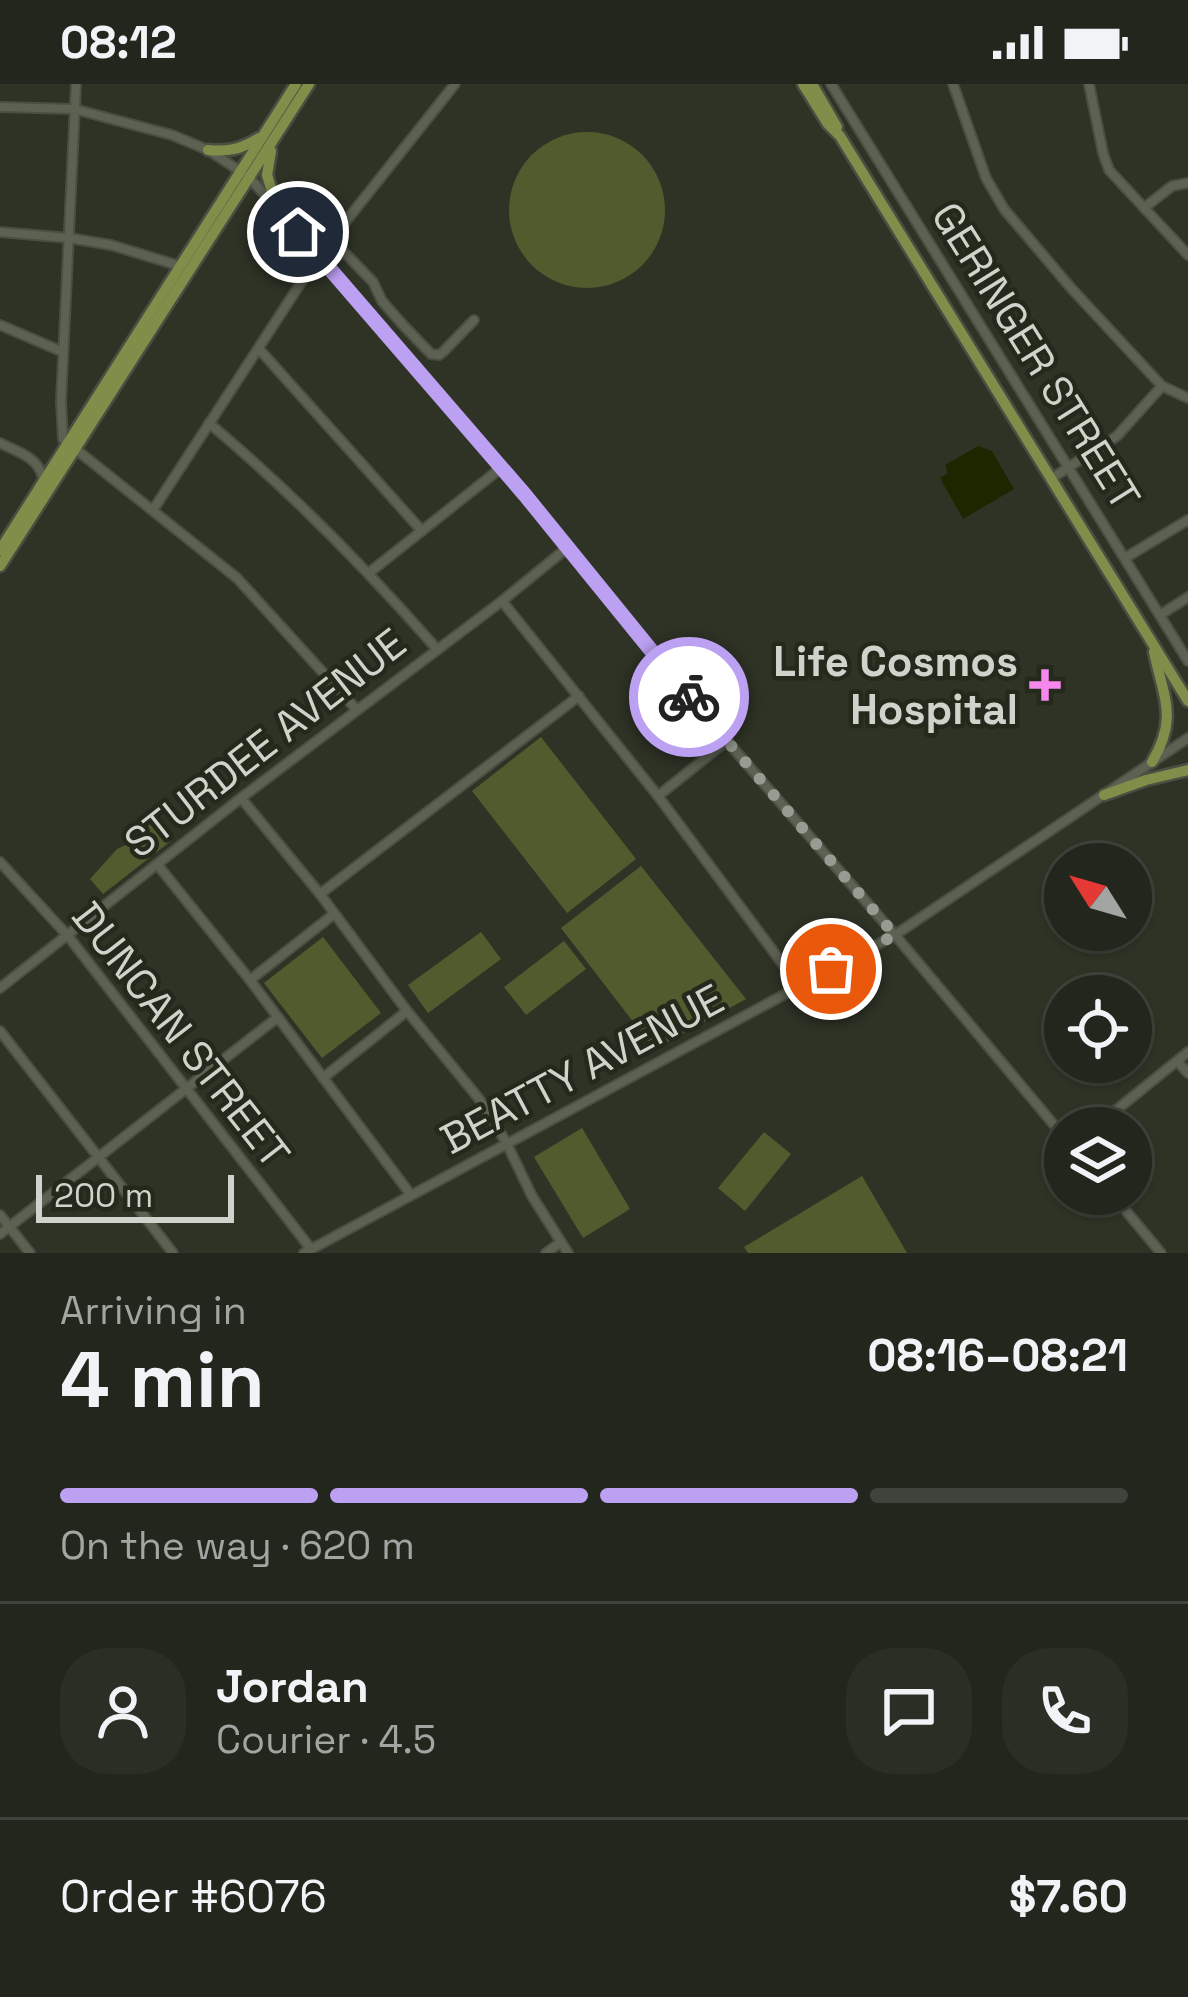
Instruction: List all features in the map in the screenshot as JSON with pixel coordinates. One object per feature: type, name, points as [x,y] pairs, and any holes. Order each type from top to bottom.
[{"type":"main road","points":[[277,208],[267,175],[271,134],[296,84]]},
{"type":"main road","points":[[0,566],[245,174],[309,84]]},
{"type":"main road","points":[[808,85],[1188,701]]},
{"type":"main road","points":[[208,150],[242,148],[271,134]]},
{"type":"main road","points":[[0,550],[71,447],[78,413],[185,270]]},
{"type":"main road","points":[[1152,643],[1168,714],[1164,741],[1152,762]]},
{"type":"main road","points":[[1104,794],[1188,770]]},
{"type":"street","points":[[76,84],[62,433],[71,447],[237,578],[357,710]]},
{"type":"street","points":[[153,510],[322,259],[455,84]]},
{"type":"street","name":"GERINGER STREET","points":[[831,84],[1188,661]]},
{"type":"street","points":[[953,84],[986,178],[1004,209],[1162,386],[1188,398]]},
{"type":"street","points":[[1089,84],[1106,164],[1188,255]]},
{"type":"street","points":[[0,106],[74,109],[182,138],[245,174],[501,468],[675,681],[1044,1113]]},
{"type":"street","points":[[1144,208],[1172,186],[1188,183]]},
{"type":"street","points":[[0,232],[111,245],[185,270]]},
{"type":"street","points":[[322,259],[344,252],[431,354],[443,352],[474,320]]},
{"type":"street","points":[[0,326],[63,352]]},
{"type":"street","points":[[259,349],[422,531]]},
{"type":"street","points":[[1052,478],[1117,436],[1162,386]]},
{"type":"street","points":[[61,401],[78,413]]},
{"type":"street","points":[[209,423],[283,486],[370,572],[436,648]]},
{"type":"street","points":[[0,443],[32,459],[43,483]]},
{"type":"street","points":[[370,572],[501,468]]},
{"type":"street","points":[[1125,558],[1188,520]]},
{"type":"street","name":"STURDEE AVENUE","points":[[0,988],[567,548]]},
{"type":"street","points":[[1160,615],[1188,597]]},
{"type":"street","points":[[502,601],[658,796],[799,986]]},
{"type":"street","points":[[320,894],[579,696]]},
{"type":"street","name":"BEATTY AVENUE","points":[[308,1251],[895,935],[1188,738]]},
{"type":"street","points":[[658,796],[728,740]]},
{"type":"street","points":[[241,798],[480,1100],[568,1253]]},
{"type":"street","name":"DUNCAN STREET","points":[[0,862],[68,936],[308,1251]]},
{"type":"street","points":[[157,864],[411,1195]]},
{"type":"street","points":[[250,980],[334,914]]},
{"type":"street","points":[[322,1078],[407,1011]]},
{"type":"street","points":[[0,1234],[278,1017]]},
{"type":"street","points":[[0,1031],[173,1253]]},
{"type":"street","points":[[1120,1107],[1188,1052]]},
{"type":"street","points":[[1177,1061],[1188,1073]]},
{"type":"street","points":[[0,1215],[29,1253]]},
{"type":"street","points":[[1129,1215],[1161,1253]]},
{"type":"street","points":[[546,1253],[561,1243]]},
{"type":"shaded area","points":[[587,132],[617,138],[642,155],[659,180],[665,210],[659,240],[642,265],[617,282],[587,288],[557,282],[532,265],[515,240],[509,210],[515,180],[532,155],[557,138]]},
{"type":"shaded area","points":[[978,446],[992,451],[1014,489],[963,519],[940,478],[948,473],[945,465]]},
{"type":"shaded area","points":[[541,737],[636,859],[567,913],[472,791]]},
{"type":"shaded area","points":[[151,823],[171,841],[103,894],[90,879],[117,849],[137,840]]},
{"type":"shaded area","points":[[641,866],[746,999],[654,1049],[561,928]]},
{"type":"shaded area","points":[[481,932],[501,959],[428,1013],[408,985]]},
{"type":"shaded area","points":[[323,937],[381,1013],[322,1058],[264,983]]},
{"type":"shaded area","points":[[564,941],[586,969],[526,1015],[504,987]]},
{"type":"shaded area","points":[[582,1128],[630,1209],[583,1238],[534,1157]]},
{"type":"shaded area","points":[[764,1132],[791,1154],[745,1211],[718,1188]]},
{"type":"shaded area","points":[[862,1176],[907,1253],[748,1253],[744,1247]]},
{"type":"way so far","points":[[689,697],[895,935],[831,969]]},
{"type":"place","name":"Life Cosmos Hospital","points":[[1045,685]]},
{"type":"route","points":[[298,232],[525,495],[689,697]]}]
